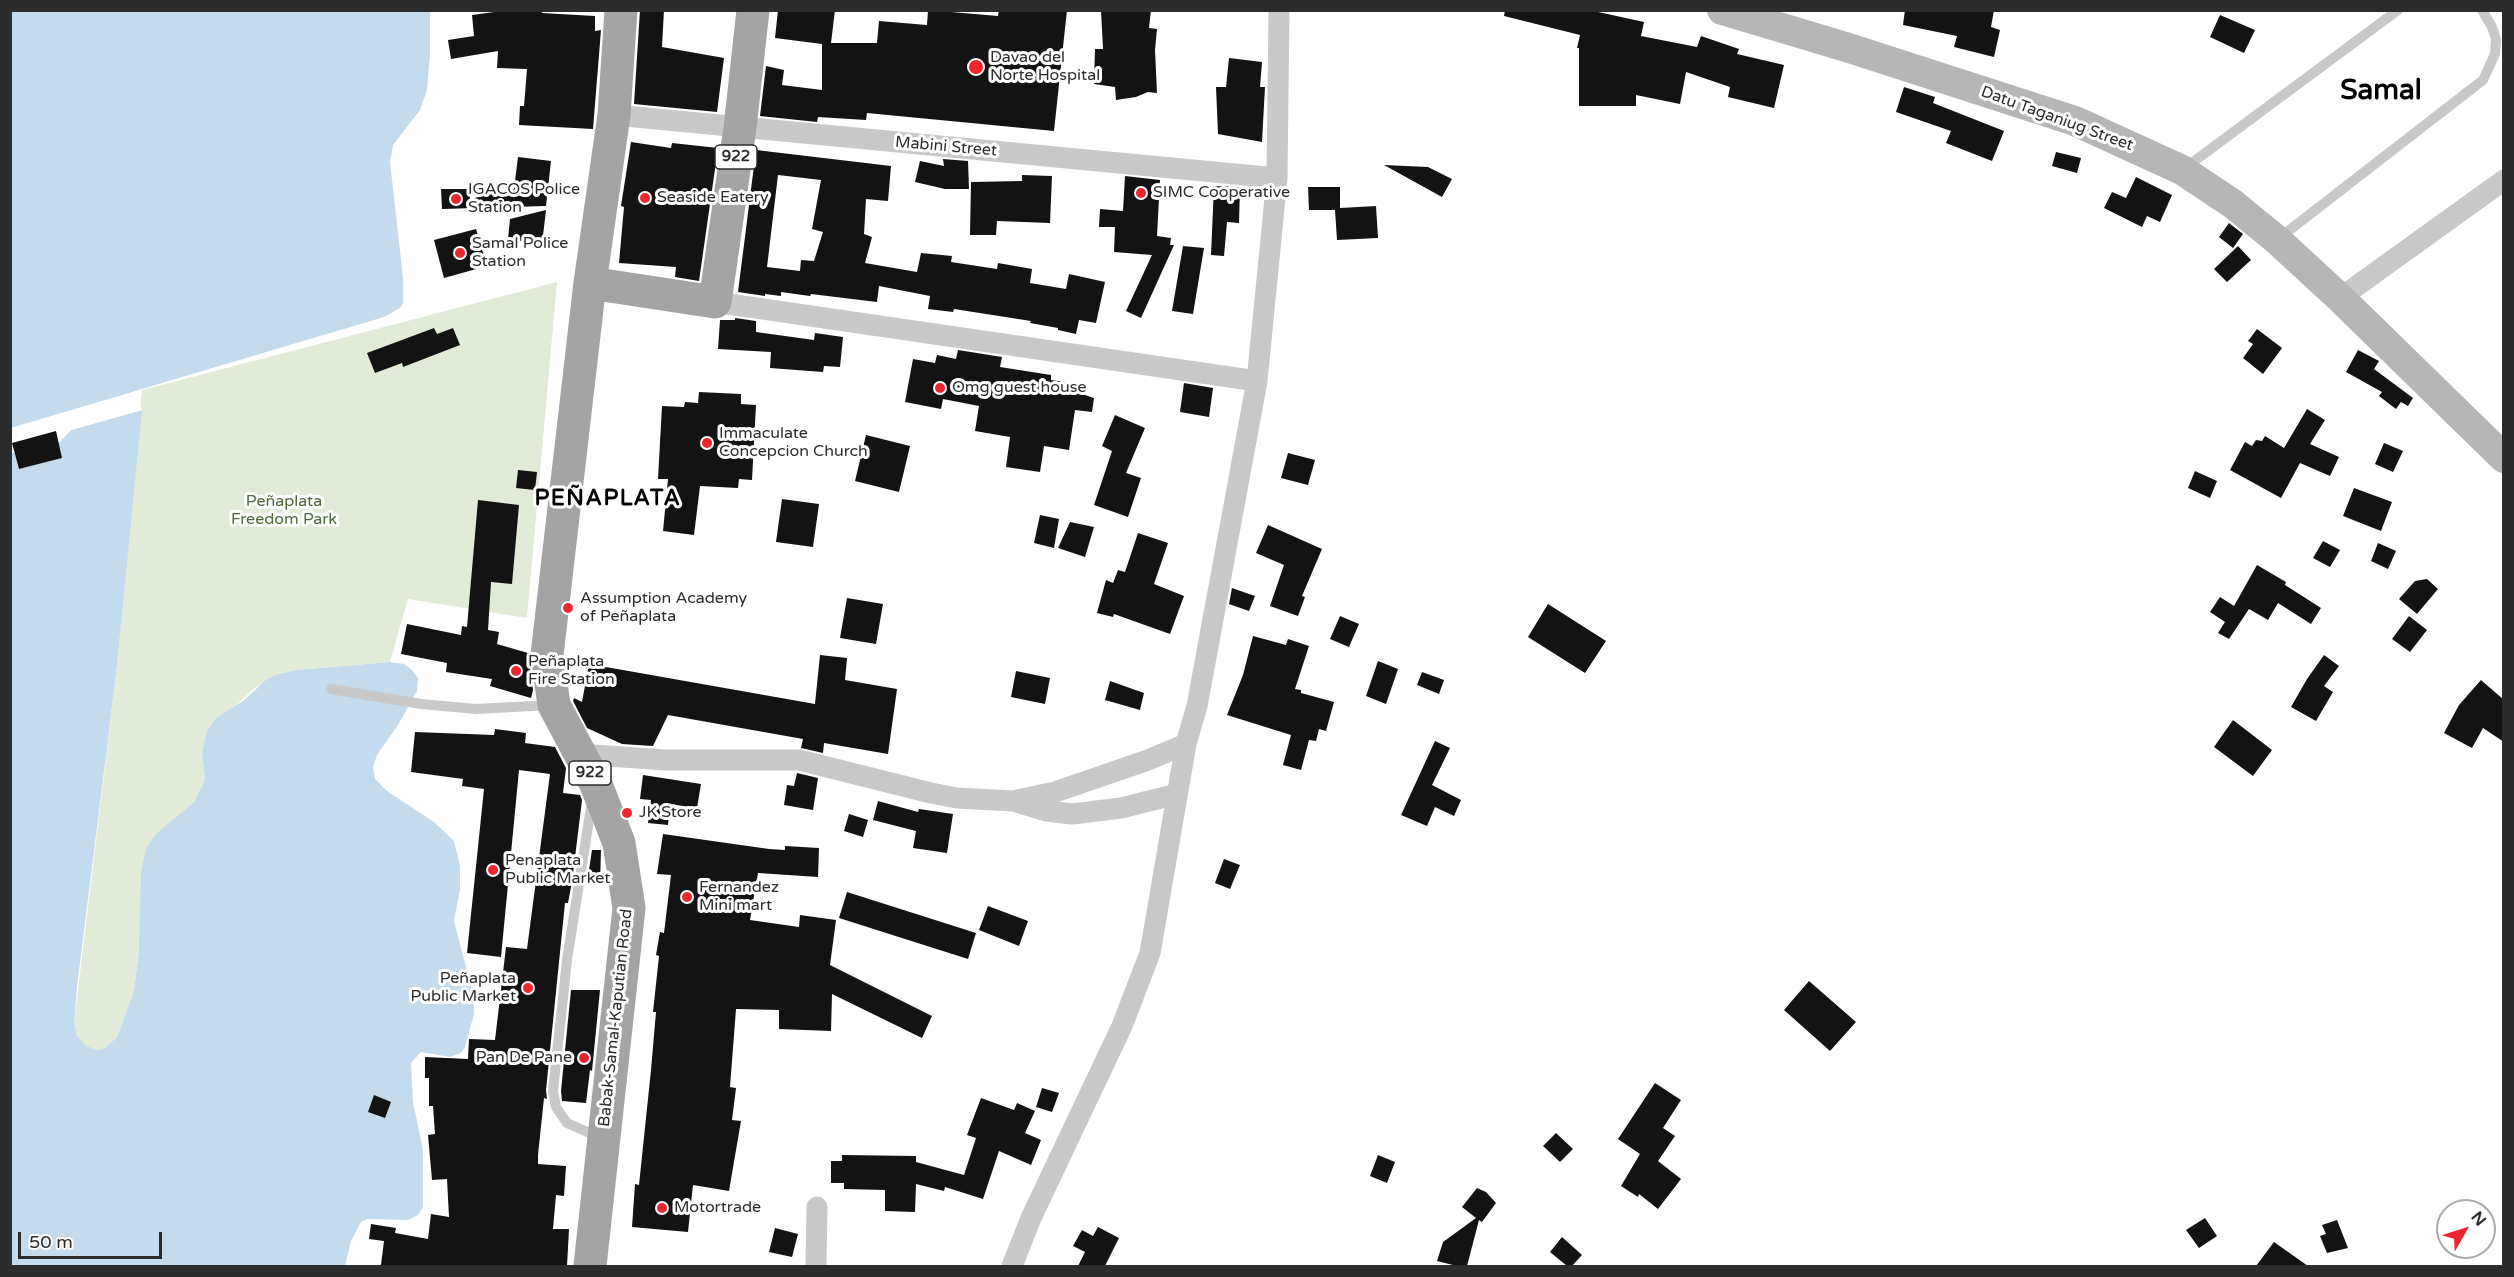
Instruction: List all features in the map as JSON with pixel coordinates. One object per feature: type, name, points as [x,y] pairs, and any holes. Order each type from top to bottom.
[{"type":"main road","name":"Babak-Samal-Kaputian Road","points":[[590,1266],[629,908],[619,843],[595,782],[554,705],[546,655],[590,283],[614,116],[621,10]]},
{"type":"main road","name":"922","points":[[715,302],[740,128],[753,10]]},
{"type":"main road","name":"Datu Taganiug Street","points":[[1722,10],[1849,48],[2075,121],[2182,170],[2233,204],[2277,240],[2340,298],[2504,458]]},
{"type":"main road","points":[[590,283],[715,302]]},
{"type":"street","points":[[1012,1266],[1031,1218],[1122,1026],[1150,953],[1186,744],[1197,706],[1257,381],[1277,177],[1279,10]]},
{"type":"street","name":"Mabini Street","points":[[614,116],[1277,177]]},
{"type":"street","points":[[2340,298],[2504,180]]},
{"type":"street","points":[[715,302],[1257,381]]},
{"type":"street","points":[[1013,801],[1055,792],[1186,744]]},
{"type":"street","points":[[580,754],[665,760],[799,760],[940,795],[1013,801],[1046,811],[1072,814],[1121,808],[1177,794]]},
{"type":"street","points":[[816,1266],[817,1207]]},
{"type":"lane","points":[[2182,170],[2397,10]]},
{"type":"lane","points":[[2277,240],[2483,80],[2499,55],[2494,33],[2482,10]]},
{"type":"lane","points":[[331,690],[421,704],[476,709],[554,705]]},
{"type":"lane","points":[[595,782],[567,960],[553,1091],[556,1107],[567,1123],[604,1139]]},
{"type":"green space","name":"Peñaplata Freedom Park","points":[[557,282],[527,618],[408,599],[390,662],[296,670],[279,674],[255,688],[232,709],[202,754],[205,780],[194,802],[176,819],[139,951],[134,991],[117,1037],[105,1048],[97,1050],[86,1047],[77,1036],[74,1022],[116,675],[142,390]]},
{"type":"water","points":[[11,11],[430,11],[427,90],[420,110],[393,145],[390,162],[403,278],[403,303],[400,308],[384,317],[11,428]]},
{"type":"water","points":[[142,410],[116,675],[77,987],[74,1022],[77,1036],[86,1046],[97,1050],[105,1048],[117,1037],[134,991],[139,951],[141,873],[146,848],[155,835],[194,802],[205,780],[202,754],[207,731],[216,718],[243,701],[267,679],[279,674],[296,670],[390,662],[404,664],[412,670],[418,678],[417,691],[398,725],[377,755],[373,767],[375,779],[387,791],[434,822],[454,841],[460,866],[460,889],[454,921],[473,994],[474,1014],[465,1047],[461,1053],[450,1057],[421,1052],[411,1063],[413,1102],[423,1150],[423,1207],[418,1215],[408,1220],[367,1219],[361,1222],[351,1241],[345,1266],[11,1266],[11,453],[58,443],[71,430]]},
{"type":"pier","points":[[142,390],[142,393],[10,431],[11,428]]},
{"type":"pier","points":[[142,407],[142,410],[71,430],[58,443],[62,458],[19,469],[15,453],[11,453],[10,450],[55,441],[70,427]]},
{"type":"building","points":[[509,10],[541,10],[542,13],[595,16],[595,31],[601,30],[593,129],[519,125],[520,106],[524,106],[527,69],[497,68],[498,51],[451,59],[448,40],[474,36],[472,15]]},
{"type":"building","points":[[640,10],[664,10],[662,47],[724,58],[717,112],[634,104]]},
{"type":"building","name":"Davao del Norte Hospital","points":[[778,10],[835,10],[831,43],[877,43],[879,21],[927,25],[928,10],[998,16],[999,10],[1067,10],[1054,131],[867,113],[866,120],[818,117],[817,122],[760,116],[766,66],[784,70],[782,85],[822,90],[822,44],[775,38]]},
{"type":"building","points":[[1101,10],[1151,10],[1149,28],[1157,29],[1155,50],[1157,93],[1148,92],[1136,97],[1116,100],[1115,87],[1094,84],[1095,49],[1103,49]]},
{"type":"building","points":[[1505,10],[1589,10],[1644,22],[1641,36],[1697,47],[1701,36],[1739,49],[1737,54],[1784,65],[1774,108],[1728,97],[1730,87],[1686,72],[1680,104],[1636,95],[1636,106],[1579,106],[1579,48],[1577,48],[1580,35],[1504,16]]},
{"type":"building","points":[[1905,10],[1994,10],[1991,27],[2000,30],[1994,57],[1954,47],[1957,36],[1903,25]]},
{"type":"building","points":[[2220,15],[2255,30],[2244,53],[2210,37]]},
{"type":"building","points":[[1229,58],[1262,62],[1260,87],[1265,87],[1262,142],[1218,134],[1216,87],[1226,87]]},
{"type":"building","points":[[1904,87],[1935,97],[1933,103],[2004,131],[1992,161],[1946,143],[1951,131],[1896,112]]},
{"type":"building","points":[[631,142],[671,148],[672,143],[718,148],[699,281],[675,277],[676,267],[619,263],[624,207],[621,206]]},
{"type":"building","points":[[756,150],[891,166],[888,201],[866,199],[864,234],[872,237],[865,263],[917,272],[921,253],[952,256],[951,262],[997,269],[998,263],[1032,269],[1030,283],[1066,289],[1069,274],[1105,282],[1096,323],[1079,320],[1076,334],[1030,323],[1031,321],[954,309],[953,312],[928,309],[930,296],[879,286],[877,302],[811,294],[810,296],[781,292],[781,296],[765,294],[765,296],[738,292]],"holes":[[[778,175],[821,180],[812,229],[823,232],[814,261],[801,260],[800,271],[767,267]]]},
{"type":"building","points":[[2056,152],[2081,158],[2077,173],[2052,166]]},
{"type":"building","points":[[518,157],[551,161],[546,206],[442,209],[441,189],[470,189],[470,199],[514,189]]},
{"type":"building","points":[[943,159],[968,161],[969,189],[945,189],[915,182],[920,161],[944,166]]},
{"type":"building","points":[[1384,165],[1428,167],[1452,179],[1442,197]]},
{"type":"building","points":[[1022,175],[1052,176],[1050,223],[997,221],[996,235],[970,235],[971,182],[1022,181]]},
{"type":"building","points":[[1125,176],[1160,180],[1157,236],[1171,238],[1170,245],[1174,245],[1141,318],[1126,311],[1152,255],[1114,252],[1115,227],[1099,227],[1100,209],[1123,211]]},
{"type":"building","points":[[2136,177],[2172,195],[2160,222],[2147,216],[2142,227],[2104,208],[2112,192],[2126,198]]},
{"type":"building","points":[[1214,186],[1240,187],[1239,223],[1227,222],[1224,256],[1211,255]]},
{"type":"building","points":[[1308,187],[1340,187],[1340,208],[1376,206],[1378,238],[1337,240],[1335,210],[1309,210]]},
{"type":"building","points":[[546,210],[542,244],[508,239],[510,219]]},
{"type":"building","points":[[2229,223],[2243,234],[2233,248],[2219,237]]},
{"type":"building","name":"Samal Police Station","points":[[476,229],[487,266],[444,278],[434,240]]},
{"type":"building","points":[[1183,246],[1204,248],[1193,314],[1172,311]]},
{"type":"building","points":[[2238,246],[2251,260],[2227,282],[2214,269]]},
{"type":"building","points":[[735,318],[756,321],[756,332],[814,340],[815,333],[843,337],[840,367],[824,366],[823,372],[770,368],[771,352],[718,349],[720,320],[735,320]]},
{"type":"building","points":[[434,328],[437,334],[453,328],[460,345],[403,367],[402,363],[375,373],[367,353]]},
{"type":"building","points":[[2257,329],[2282,348],[2263,374],[2243,358],[2253,344],[2248,341]]},
{"type":"building","points":[[958,350],[1002,357],[1000,367],[1051,375],[1051,380],[1084,385],[1082,394],[1094,398],[1092,412],[1075,410],[1069,450],[1044,446],[1040,472],[1006,467],[1010,437],[975,431],[979,406],[943,399],[941,409],[905,402],[913,359],[935,363],[937,355],[956,359]]},
{"type":"building","points":[[2358,350],[2379,361],[2374,369],[2413,398],[2408,406],[2401,402],[2396,409],[2379,396],[2382,392],[2346,372]]},
{"type":"building","points":[[1184,383],[1213,388],[1209,417],[1180,412]]},
{"type":"building","name":"Immaculate Concepcion Church","points":[[699,392],[741,394],[741,404],[756,405],[752,480],[739,479],[738,488],[700,486],[694,535],[663,531],[668,479],[658,479],[662,406],[684,407],[685,402],[698,403]]},
{"type":"building","points":[[2307,409],[2325,420],[2310,444],[2339,457],[2330,476],[2300,463],[2281,498],[2230,470],[2245,442],[2252,446],[2256,440],[2262,441],[2265,436],[2284,448]]},
{"type":"building","points":[[1115,415],[1145,428],[1126,473],[1141,478],[1128,517],[1094,505],[1112,451],[1102,446]]},
{"type":"building","points":[[56,431],[62,458],[19,469],[12,443]]},
{"type":"building","points":[[866,435],[910,446],[899,492],[855,481]]},
{"type":"building","points":[[2384,443],[2403,451],[2393,472],[2375,464]]},
{"type":"building","points":[[1288,453],[1315,460],[1308,485],[1281,478]]},
{"type":"building","points":[[518,470],[537,472],[535,490],[516,488]]},
{"type":"building","points":[[2195,471],[2217,481],[2210,498],[2188,488]]},
{"type":"building","points":[[2354,488],[2392,502],[2381,531],[2343,516]]},
{"type":"building","points":[[782,499],[819,504],[813,547],[776,542]]},
{"type":"building","points":[[478,500],[519,505],[512,584],[491,582],[488,630],[499,632],[497,644],[528,653],[533,690],[531,698],[490,686],[492,679],[446,672],[447,663],[401,654],[407,624],[461,635],[462,626],[467,627]]},
{"type":"building","points":[[1040,515],[1059,519],[1054,548],[1034,543]]},
{"type":"building","points":[[1070,522],[1094,527],[1085,557],[1058,548]]},
{"type":"building","points":[[1268,525],[1322,549],[1302,596],[1305,597],[1298,616],[1270,606],[1284,565],[1256,553]]},
{"type":"building","points":[[1138,533],[1168,543],[1154,584],[1184,596],[1170,634],[1114,614],[1113,617],[1097,613],[1106,580],[1113,583],[1118,570],[1125,572]]},
{"type":"building","points":[[2323,541],[2340,550],[2330,567],[2313,558]]},
{"type":"building","points":[[2378,543],[2396,551],[2388,569],[2371,561]]},
{"type":"building","points":[[2257,565],[2286,582],[2285,585],[2321,608],[2311,624],[2278,603],[2268,620],[2249,609],[2229,639],[2218,633],[2225,622],[2210,612],[2220,597],[2234,606]]},
{"type":"building","points":[[2427,579],[2438,589],[2417,614],[2399,599],[2415,581]]},
{"type":"building","points":[[1232,588],[1255,596],[1249,611],[1229,604]]},
{"type":"building","points":[[847,598],[883,604],[876,644],[840,638]]},
{"type":"building","points":[[1548,604],[1606,641],[1585,673],[1528,637]]},
{"type":"building","points":[[1340,616],[1359,624],[1349,647],[1330,639]]},
{"type":"building","points":[[2409,616],[2427,630],[2410,652],[2392,639]]},
{"type":"building","points":[[1253,636],[1286,645],[1288,639],[1309,646],[1295,689],[1301,690],[1301,693],[1334,702],[1326,731],[1319,729],[1316,741],[1309,740],[1301,770],[1283,765],[1291,735],[1227,715],[1243,675]]},
{"type":"building","points":[[820,655],[847,658],[845,680],[897,689],[888,754],[824,743],[823,753],[801,748],[803,739],[668,715],[653,746],[622,744],[587,728],[573,701],[574,698],[582,702],[589,664],[815,704]]},
{"type":"building","points":[[2324,655],[2339,666],[2324,686],[2333,692],[2316,721],[2291,707]]},
{"type":"building","points":[[1378,661],[1398,669],[1386,704],[1366,696]]},
{"type":"building","points":[[1016,671],[1050,678],[1045,704],[1011,697]]},
{"type":"building","points":[[1422,672],[1444,680],[1439,694],[1417,685]]},
{"type":"building","points":[[2481,680],[2504,700],[2504,742],[2483,728],[2472,748],[2444,733],[2459,705]]},
{"type":"building","points":[[1110,681],[1144,693],[1140,710],[1105,700]]},
{"type":"building","points":[[2233,720],[2272,750],[2253,776],[2214,747]]},
{"type":"building","points":[[495,729],[526,733],[525,743],[555,747],[566,768],[563,793],[580,795],[582,800],[572,882],[568,903],[565,903],[546,1090],[547,1099],[544,1098],[538,1155],[538,1164],[566,1166],[564,1196],[556,1195],[553,1229],[569,1229],[567,1266],[381,1265],[384,1241],[369,1239],[371,1224],[396,1228],[395,1233],[428,1239],[431,1214],[449,1217],[447,1179],[432,1180],[428,1135],[435,1134],[433,1106],[429,1106],[429,1078],[425,1078],[425,1057],[468,1059],[469,1039],[495,1040],[506,947],[527,949],[550,774],[519,770],[501,957],[467,953],[484,789],[462,786],[463,779],[411,772],[415,732],[494,735]]},
{"type":"building","points":[[1435,741],[1450,748],[1432,785],[1461,800],[1454,816],[1435,807],[1427,826],[1401,815]]},
{"type":"building","points":[[797,773],[818,778],[813,810],[784,805],[787,785],[794,786]]},
{"type":"building","points":[[643,775],[701,784],[697,808],[670,804],[668,825],[648,823],[651,800],[640,799]]},
{"type":"building","points":[[878,801],[918,812],[919,809],[953,814],[947,853],[913,848],[916,831],[873,820]]},
{"type":"building","points":[[849,814],[868,820],[863,837],[844,831]]},
{"type":"building","points":[[663,834],[769,849],[785,850],[785,846],[819,848],[818,877],[758,873],[750,920],[799,927],[800,915],[836,920],[830,965],[932,1016],[922,1038],[832,994],[831,1031],[779,1029],[779,1010],[736,1009],[730,1087],[736,1088],[732,1120],[741,1121],[729,1191],[693,1185],[688,1232],[632,1227],[635,1184],[639,1185],[651,1070],[656,1012],[653,1012],[659,956],[656,955],[660,932],[664,933],[671,875],[657,874]]},
{"type":"building","points":[[592,850],[601,850],[600,883],[587,883]]},
{"type":"building","points":[[1224,859],[1240,865],[1230,889],[1215,883]]},
{"type":"building","points":[[847,892],[976,933],[968,959],[839,918]]},
{"type":"building","points":[[988,906],[1028,921],[1019,946],[979,930]]},
{"type":"building","points":[[1809,981],[1856,1022],[1830,1051],[1784,1010]]},
{"type":"building","points":[[571,990],[600,990],[592,1071],[590,1070],[586,1103],[562,1101],[561,1091]]},
{"type":"building","points":[[1655,1083],[1681,1100],[1663,1128],[1675,1136],[1658,1161],[1681,1179],[1658,1209],[1639,1194],[1638,1197],[1621,1186],[1640,1154],[1618,1139]]},
{"type":"building","points":[[1042,1088],[1059,1093],[1052,1112],[1036,1107]]},
{"type":"building","points":[[374,1095],[391,1102],[385,1118],[368,1112]]},
{"type":"building","points":[[981,1098],[1014,1110],[1017,1103],[1035,1111],[1025,1133],[1041,1140],[1031,1165],[999,1151],[983,1199],[945,1187],[944,1191],[916,1184],[915,1212],[885,1211],[885,1190],[844,1189],[844,1183],[831,1183],[831,1161],[842,1161],[842,1155],[916,1156],[916,1162],[964,1175],[976,1138],[967,1135]]},
{"type":"building","points":[[1556,1133],[1573,1149],[1560,1162],[1543,1146]]},
{"type":"building","points":[[1378,1155],[1395,1162],[1387,1183],[1370,1176]]},
{"type":"building","points":[[1477,1188],[1486,1192],[1496,1203],[1482,1222],[1479,1220],[1467,1266],[1437,1261],[1443,1242],[1476,1218],[1462,1207]]},
{"type":"building","points":[[2205,1218],[2217,1236],[2199,1248],[2186,1230]]},
{"type":"building","points":[[2337,1220],[2348,1248],[2327,1253],[2320,1236],[2326,1234],[2322,1225]]},
{"type":"building","points":[[1098,1227],[1119,1238],[1105,1266],[1078,1266],[1085,1252],[1073,1246],[1082,1230],[1093,1236]]},
{"type":"building","points":[[775,1228],[798,1234],[792,1257],[769,1252]]},
{"type":"building","points":[[1562,1237],[1582,1255],[1572,1266],[1567,1266],[1550,1252]]},
{"type":"building","points":[[2274,1242],[2308,1266],[2256,1266]]},
{"type":"place","name":"Davao del Norte Hospital","points":[[976,67]]},
{"type":"place","name":"SIMC Cooperative","points":[[1141,193]]},
{"type":"place","name":"Seaside Eatery","points":[[645,198]]},
{"type":"place","name":"IGACOS Police Station","points":[[456,199]]},
{"type":"place","name":"Samal Police Station","points":[[460,253]]},
{"type":"place","name":"Omg guest house","points":[[940,388]]},
{"type":"place","name":"Immaculate Concepcion Church","points":[[707,443]]},
{"type":"place","name":"Assumption Academy of Peñaplata","points":[[568,608]]},
{"type":"place","name":"Peñaplata Fire Station","points":[[516,671]]},
{"type":"place","name":"JK Store","points":[[627,813]]},
{"type":"place","name":"Penaplata Public Market","points":[[493,870]]},
{"type":"place","name":"Fernandez Mini mart","points":[[687,897]]},
{"type":"place","name":"Peñaplata Public Market","points":[[528,988]]},
{"type":"place","name":"Pan De Pane","points":[[584,1058]]},
{"type":"place","name":"Motortrade","points":[[662,1208]]},
{"type":"district","name":"Samal","points":[[2381,92]]},
{"type":"district","name":"PEÑAPLATA","points":[[608,499]]}]
